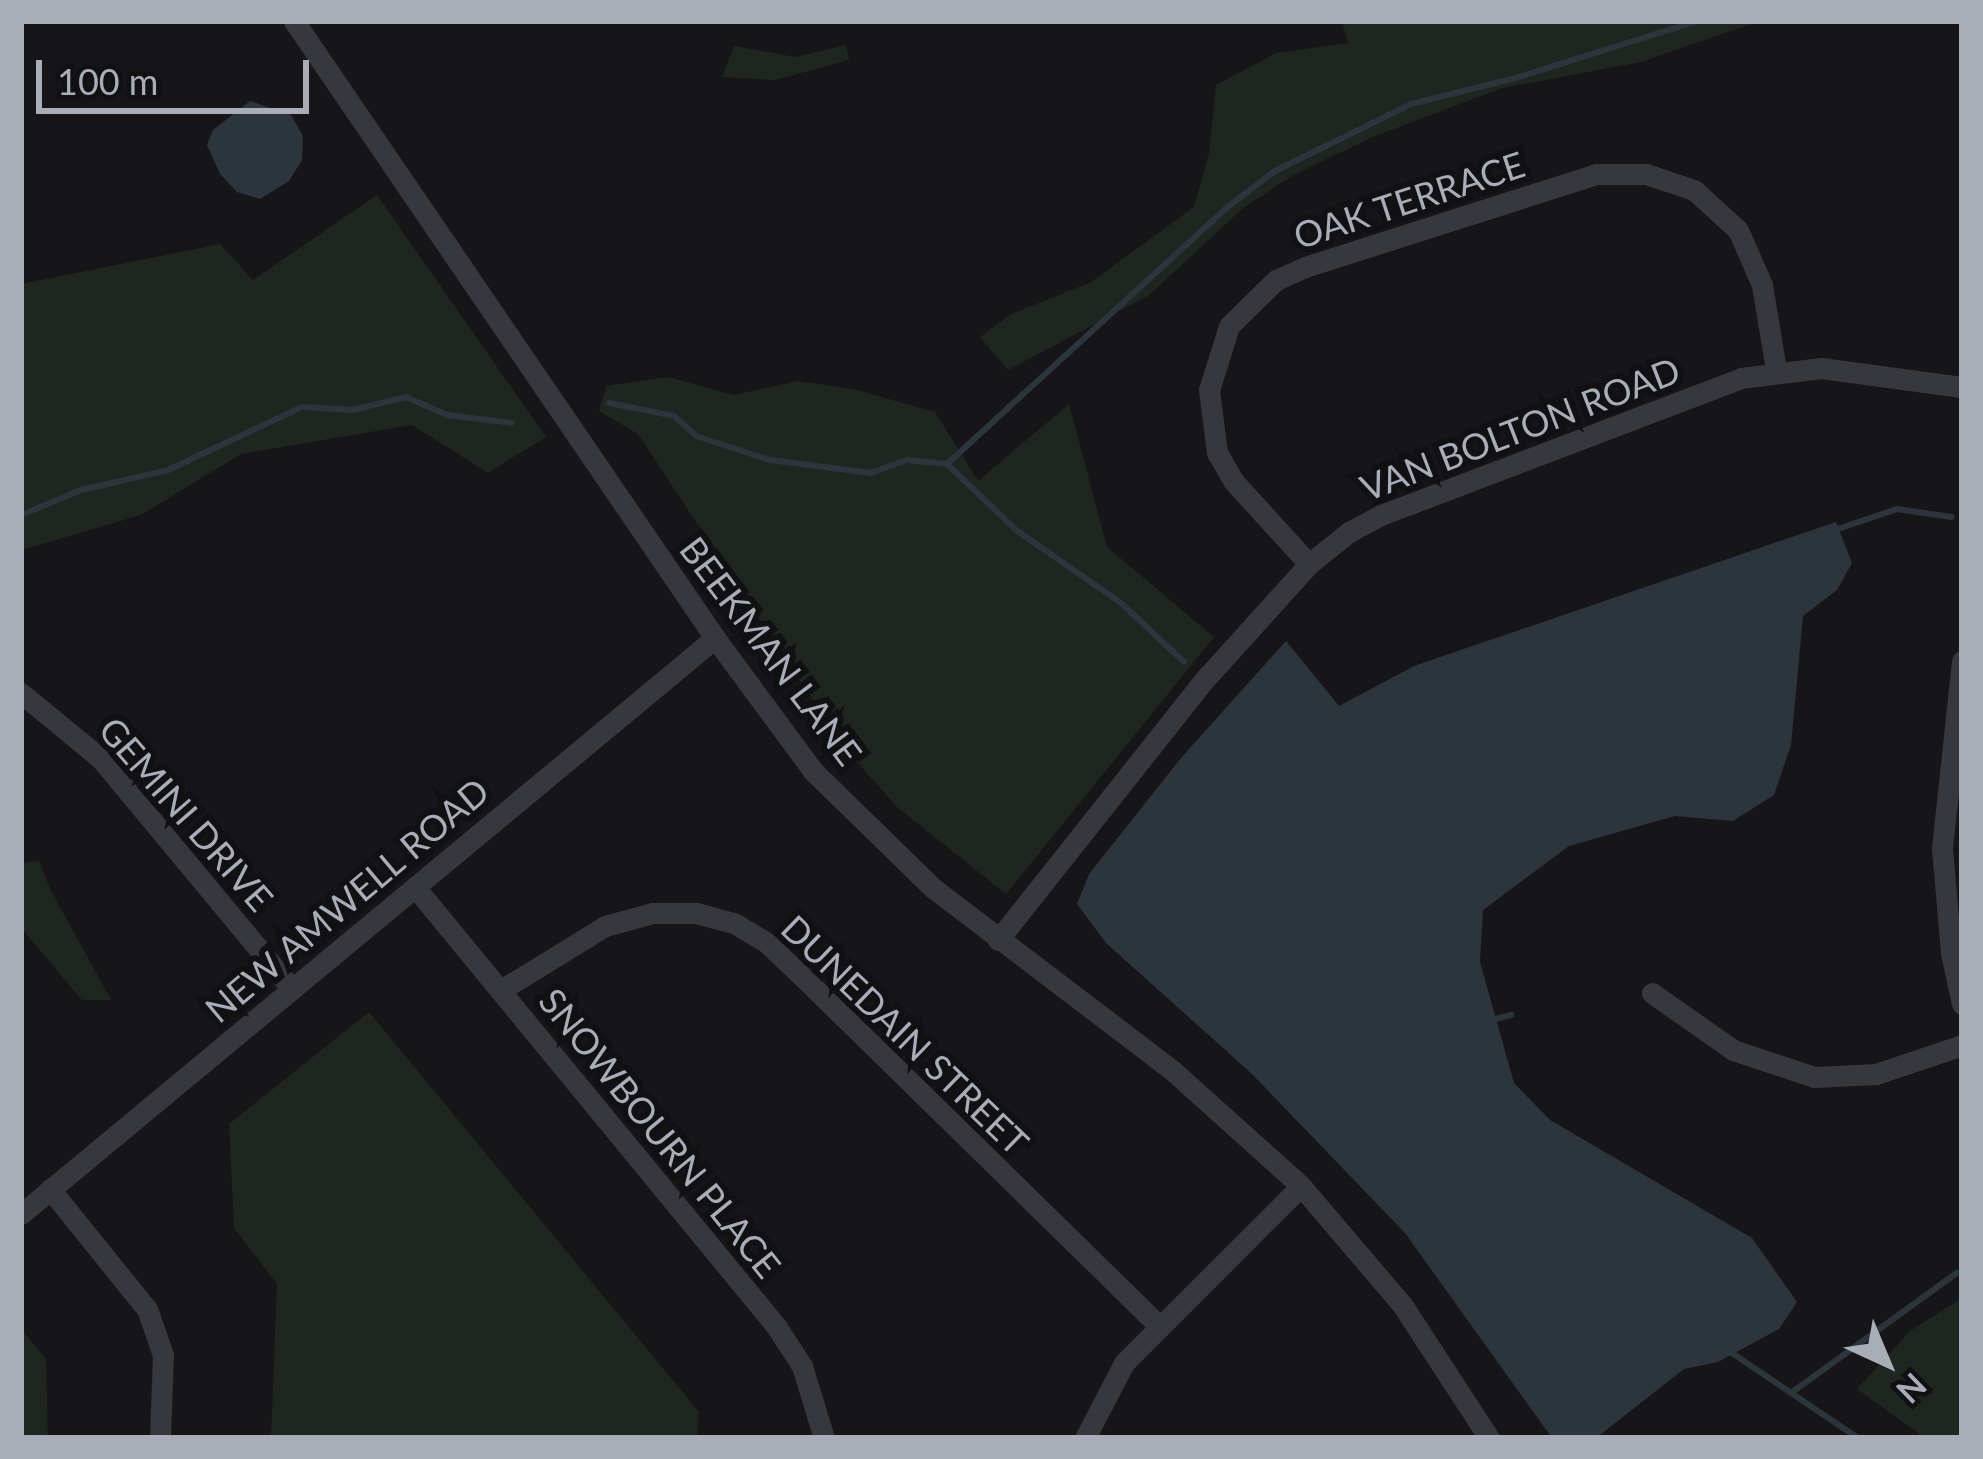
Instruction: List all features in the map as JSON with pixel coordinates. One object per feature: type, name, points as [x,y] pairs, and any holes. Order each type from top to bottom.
[{"type":"street","name":"BEEKMAN LANE","points":[[294,21],[715,638],[813,770],[895,854],[998,940],[1173,1071],[1301,1186],[1402,1306],[1489,1438]]},
{"type":"street","name":"OAK TERRACE","points":[[1309,564],[1234,482],[1217,453],[1209,390],[1229,326],[1276,280],[1305,267],[1597,174],[1646,174],[1694,190],[1738,230],[1762,285],[1776,370]]},
{"type":"street","name":"VAN BOLTON ROAD","points":[[998,940],[1146,748],[1309,564],[1381,515],[1741,378],[1776,370],[1821,368],[1962,387]]},
{"type":"street","name":"NEW AMWELL ROAD","points":[[21,1214],[715,638]]},
{"type":"street","points":[[1962,661],[1945,904],[1962,1004]]},
{"type":"street","name":"GEMINI DRIVE","points":[[21,693],[101,758],[292,988]]},
{"type":"street","name":"SNOWBOURN PLACE","points":[[415,886],[776,1326],[802,1366],[824,1438]]},
{"type":"street","name":"DUNEDAIN STREET","points":[[501,990],[605,926],[653,913],[696,913],[734,923],[767,944],[809,983],[1158,1325]]},
{"type":"street","points":[[1652,993],[1733,1050],[1814,1076],[1876,1074],[1962,1045]]},
{"type":"street","points":[[1085,1438],[1102,1397],[1158,1325],[1301,1186]]},
{"type":"street","points":[[50,1190],[147,1309],[163,1355],[160,1438]]},
{"type":"shaded area","points":[[1342,21],[1760,21],[1641,62],[1502,88],[1368,139],[1290,177],[1242,209],[1148,296],[1008,370],[980,337],[1011,314],[1091,282],[1194,207],[1209,153],[1216,85],[1276,53],[1348,43]]},
{"type":"shaded area","points":[[846,45],[849,60],[775,80],[722,77],[734,46],[795,57]]},
{"type":"shaded area","points":[[250,101],[291,115],[303,136],[302,160],[289,181],[260,199],[237,192],[220,174],[207,145],[213,130]]},
{"type":"shaded area","points":[[377,195],[546,437],[488,473],[412,425],[241,454],[141,515],[21,550],[21,284],[220,244],[253,280]]},
{"type":"shaded area","points":[[668,377],[734,395],[798,381],[853,389],[935,412],[978,481],[1069,404],[1107,547],[1214,637],[1006,894],[897,807],[844,747],[638,434],[599,411],[606,386]]},
{"type":"shaded area","points":[[1836,522],[1852,563],[1837,590],[1803,616],[1791,745],[1774,795],[1733,821],[1675,816],[1569,846],[1483,910],[1480,962],[1514,1083],[1550,1120],[1752,1238],[1797,1302],[1779,1329],[1718,1362],[1684,1369],[1596,1438],[1552,1438],[1405,1233],[1251,1073],[1106,943],[1077,904],[1089,874],[1181,758],[1286,641],[1339,706],[1414,666]]},
{"type":"shaded area","points":[[39,860],[111,1000],[82,1000],[21,928],[21,864]]},
{"type":"shaded area","points":[[369,1012],[699,1412],[697,1438],[271,1438],[277,1284],[234,1228],[229,1124]]},
{"type":"shaded area","points":[[1959,1300],[1962,1438],[1925,1438],[1857,1389],[1910,1331]]},
{"type":"shaded area","points":[[21,1329],[46,1359],[48,1438],[21,1438]]},
{"type":"waterway","points":[[609,403],[674,416],[696,436],[770,460],[871,473],[907,460],[947,464],[1225,209],[1275,171],[1411,104],[1519,77],[1697,21]]},
{"type":"waterway","points":[[21,515],[81,490],[168,470],[302,407],[353,410],[406,397],[447,415],[512,423]]},
{"type":"waterway","points":[[947,464],[1016,530],[1121,603],[1184,662]]},
{"type":"waterway","points":[[1832,531],[1897,509],[1951,517]]},
{"type":"waterway","points":[[1491,1020],[1511,1015]]},
{"type":"waterway","points":[[1791,1393],[1957,1273]]},
{"type":"waterway","points":[[1732,1353],[1858,1438]]}]
